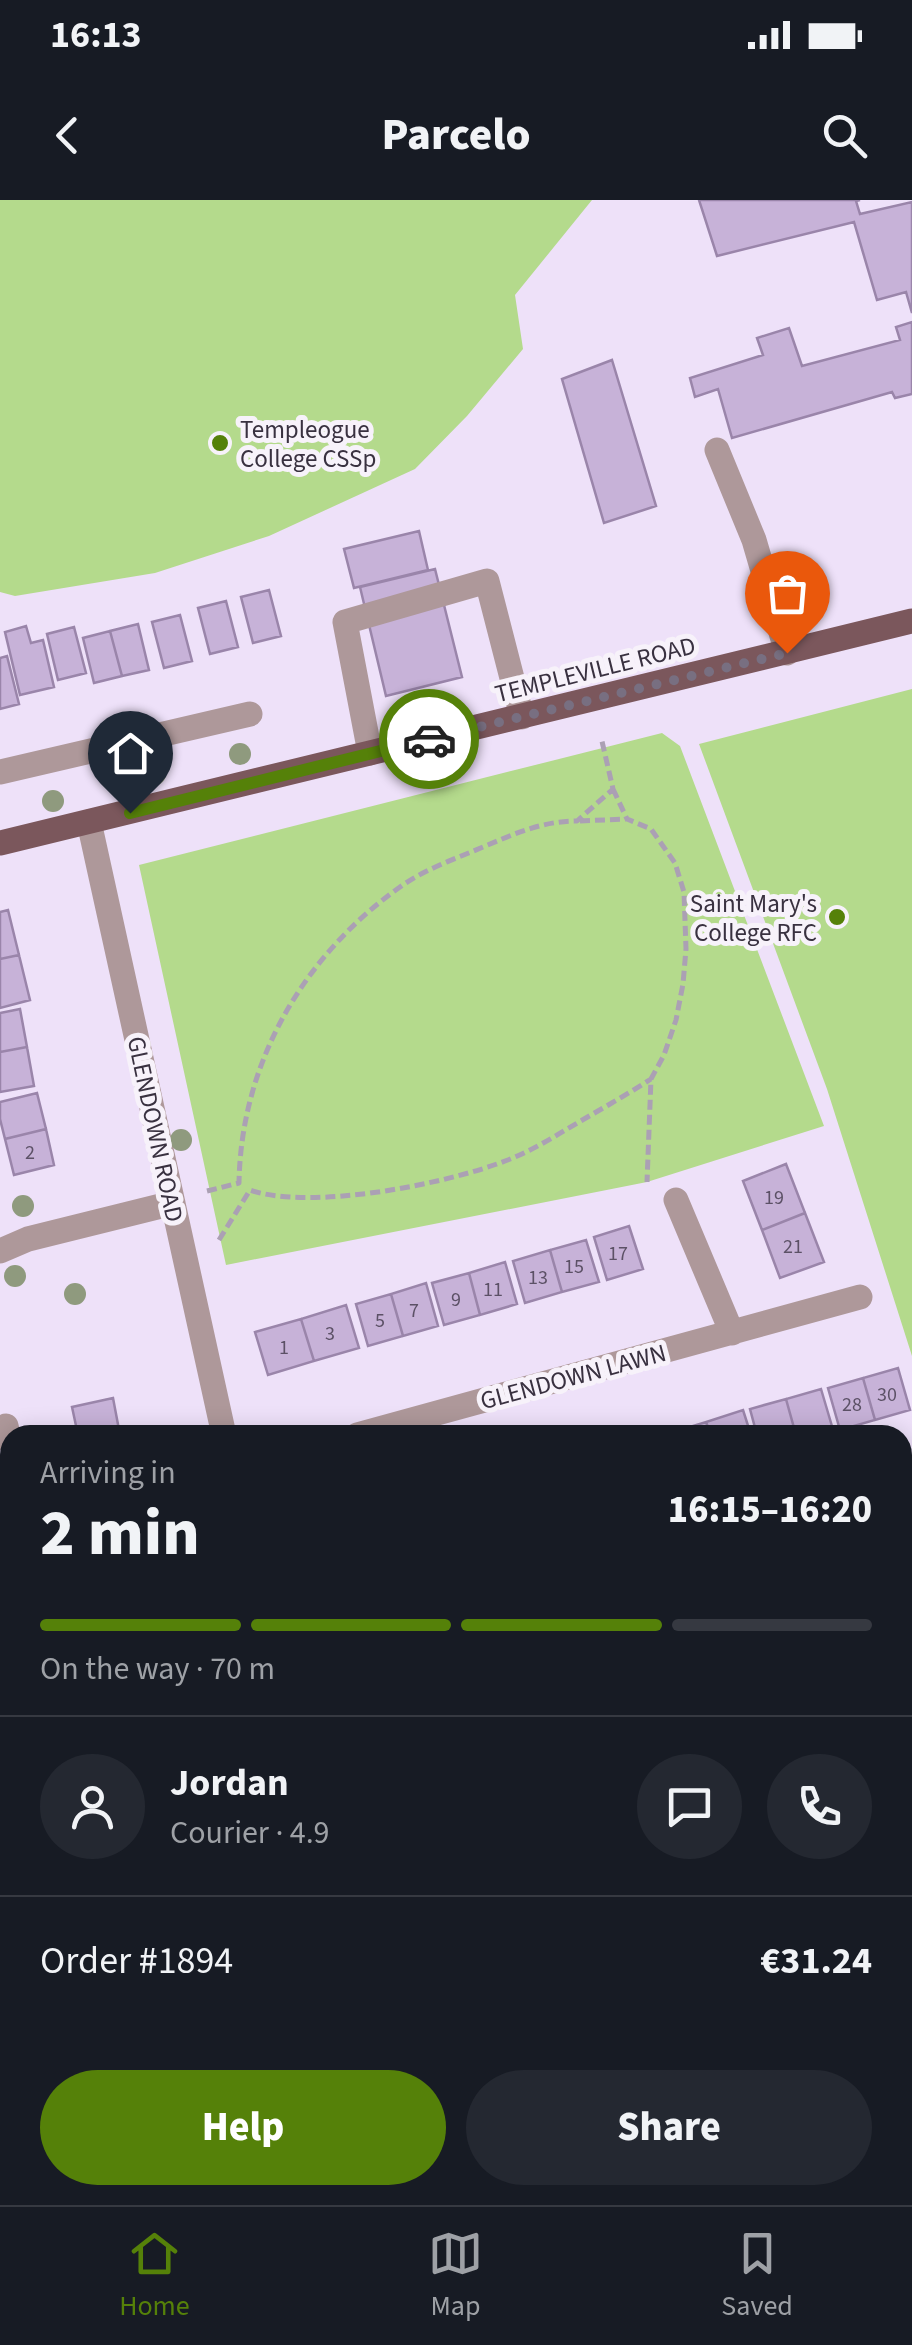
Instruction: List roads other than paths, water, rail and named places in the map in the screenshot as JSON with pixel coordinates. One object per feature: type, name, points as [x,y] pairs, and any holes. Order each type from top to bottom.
[{"type":"main road","name":"TEMPLEVILLE ROAD","points":[[0,843],[912,621]]},
{"type":"street","points":[[717,450],[754,540],[787,653]]},
{"type":"street","points":[[370,753],[346,622],[487,581],[522,718]]},
{"type":"street","points":[[0,772],[250,714]]},
{"type":"street","name":"GLENDOWN ROAD","points":[[89,822],[222,1425]]},
{"type":"street","points":[[676,1200],[732,1333]]},
{"type":"street","points":[[0,1251],[28,1240],[172,1204]]},
{"type":"street","name":"GLENDOWN LAWN","points":[[395,1425],[860,1298]]},
{"type":"place","name":"Templeogue College CSSp","points":[[220,443]]},
{"type":"place","name":"Saint Mary's College RFC","points":[[837,917]]}]
